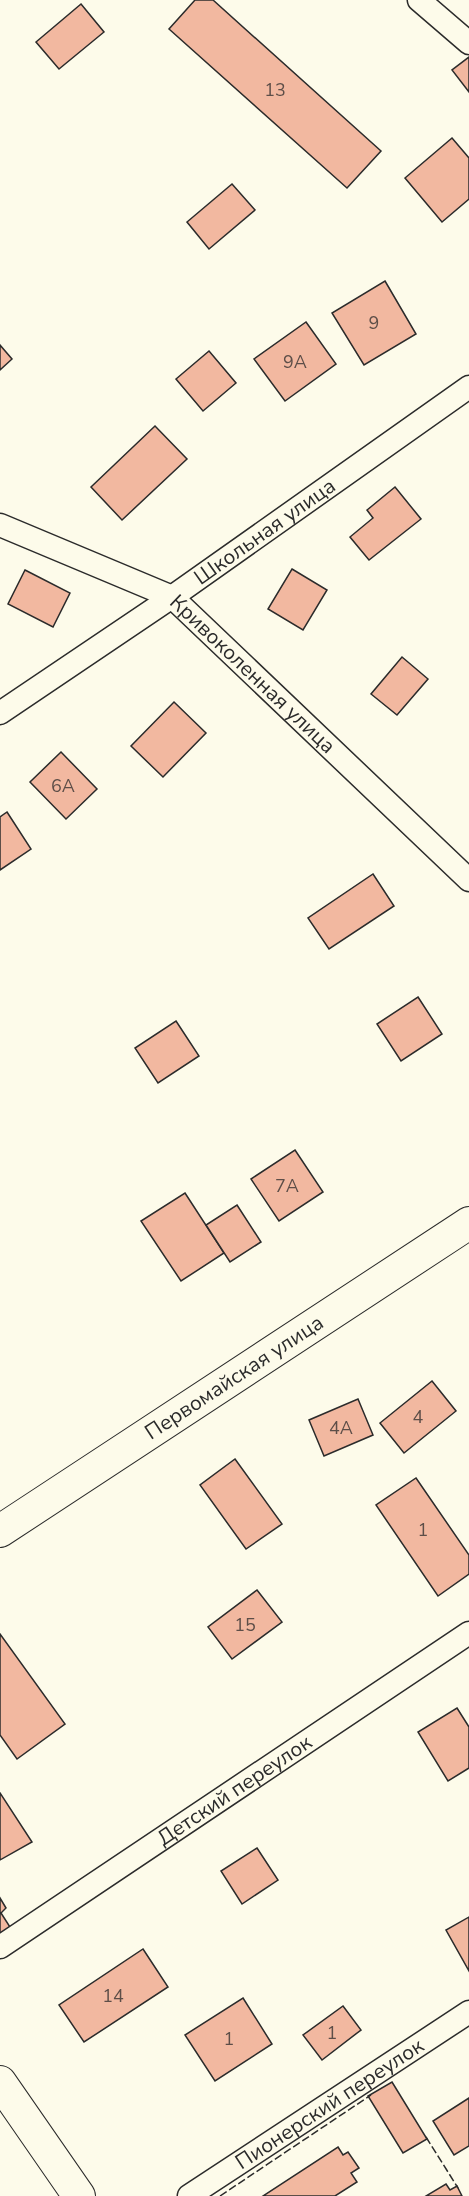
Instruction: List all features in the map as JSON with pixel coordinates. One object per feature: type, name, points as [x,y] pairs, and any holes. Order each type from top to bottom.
[{"type":"main road","name":"Первомайская улица","points":[[0,1531],[469,1223]]},
{"type":"main road","points":[[0,2082],[79,2196]]},
{"type":"street","points":[[419,0],[469,44]]},
{"type":"street","name":"Школьная улица","points":[[0,713],[172,597],[469,387]]},
{"type":"street","name":"Кривоколенная улица","points":[[0,525],[172,597],[469,880]]},
{"type":"street","name":"Детский переулок","points":[[0,1947],[469,1633]]},
{"type":"street","name":"Пионерский переулок","points":[[189,2196],[469,2012]]},
{"type":"building","points":[[195,0],[213,0],[381,151],[347,188],[169,29]]},
{"type":"building","points":[[81,4],[104,32],[59,69],[36,42]]},
{"type":"building","points":[[469,57],[469,92],[452,70]]},
{"type":"building","points":[[452,138],[469,158],[469,199],[442,222],[405,178]]},
{"type":"building","points":[[232,184],[255,210],[209,249],[187,222]]},
{"type":"building","points":[[385,281],[416,334],[364,365],[332,313]]},
{"type":"building","points":[[306,322],[336,364],[285,401],[254,359]]},
{"type":"building","points":[[0,345],[12,359],[0,370]]},
{"type":"building","points":[[209,351],[236,383],[203,411],[176,379]]},
{"type":"building","points":[[155,426],[187,459],[122,520],[91,487]]},
{"type":"building","points":[[395,487],[421,519],[369,560],[350,537],[373,518],[367,510]]},
{"type":"building","points":[[292,569],[327,590],[303,630],[268,609]]},
{"type":"building","points":[[25,570],[70,593],[53,627],[8,604]]},
{"type":"building","points":[[402,657],[428,679],[397,715],[371,694]]},
{"type":"building","points":[[174,702],[206,733],[163,777],[131,746]]},
{"type":"building","points":[[61,752],[97,789],[66,819],[30,782]]},
{"type":"building","points":[[7,812],[31,849],[0,870],[0,817]]},
{"type":"building","points":[[373,874],[394,906],[329,949],[308,918]]},
{"type":"building","points":[[418,997],[442,1034],[401,1061],[377,1024]]},
{"type":"building","points":[[176,1021],[199,1056],[158,1083],[135,1048]]},
{"type":"building","points":[[295,1150],[323,1192],[279,1221],[251,1179]]},
{"type":"building","points":[[185,1193],[224,1253],[181,1281],[141,1221]]},
{"type":"building","points":[[237,1205],[261,1242],[230,1262],[206,1225]]},
{"type":"building","points":[[432,1381],[456,1411],[404,1453],[380,1423]]},
{"type":"building","points":[[358,1399],[373,1435],[324,1456],[309,1420]]},
{"type":"building","points":[[235,1459],[282,1524],[246,1549],[200,1485]]},
{"type":"building","points":[[416,1478],[469,1555],[469,1574],[438,1596],[376,1505]]},
{"type":"building","points":[[257,1590],[282,1622],[232,1659],[208,1627]]},
{"type":"building","points":[[0,1634],[65,1724],[17,1759],[0,1735]]},
{"type":"building","points":[[457,1708],[469,1727],[469,1768],[448,1781],[418,1732]]},
{"type":"building","points":[[0,1793],[32,1842],[0,1860]]},
{"type":"building","points":[[257,1848],[278,1880],[242,1904],[221,1871]]},
{"type":"building","points":[[0,1898],[6,1908],[1,1913],[10,1927],[0,1934]]},
{"type":"building","points":[[469,1917],[469,1971],[446,1930]]},
{"type":"building","points":[[143,1949],[168,1987],[84,2042],[59,2005]]},
{"type":"building","points":[[243,1998],[272,2044],[215,2081],[185,2035]]},
{"type":"building","points":[[343,2006],[361,2030],[322,2060],[303,2035]]},
{"type":"building","points":[[392,2082],[427,2139],[403,2153],[368,2096]]},
{"type":"building","points":[[469,2098],[469,2146],[454,2155],[433,2121]]},
{"type":"building","points":[[338,2147],[343,2155],[348,2152],[359,2168],[351,2173],[357,2182],[335,2196],[263,2196]]},
{"type":"building","points":[[446,2184],[450,2190],[457,2186],[462,2196],[426,2196]]},
{"type":"fence","points":[[220,2196],[371,2095]]},
{"type":"fence","points":[[426,2137],[458,2188]]}]
